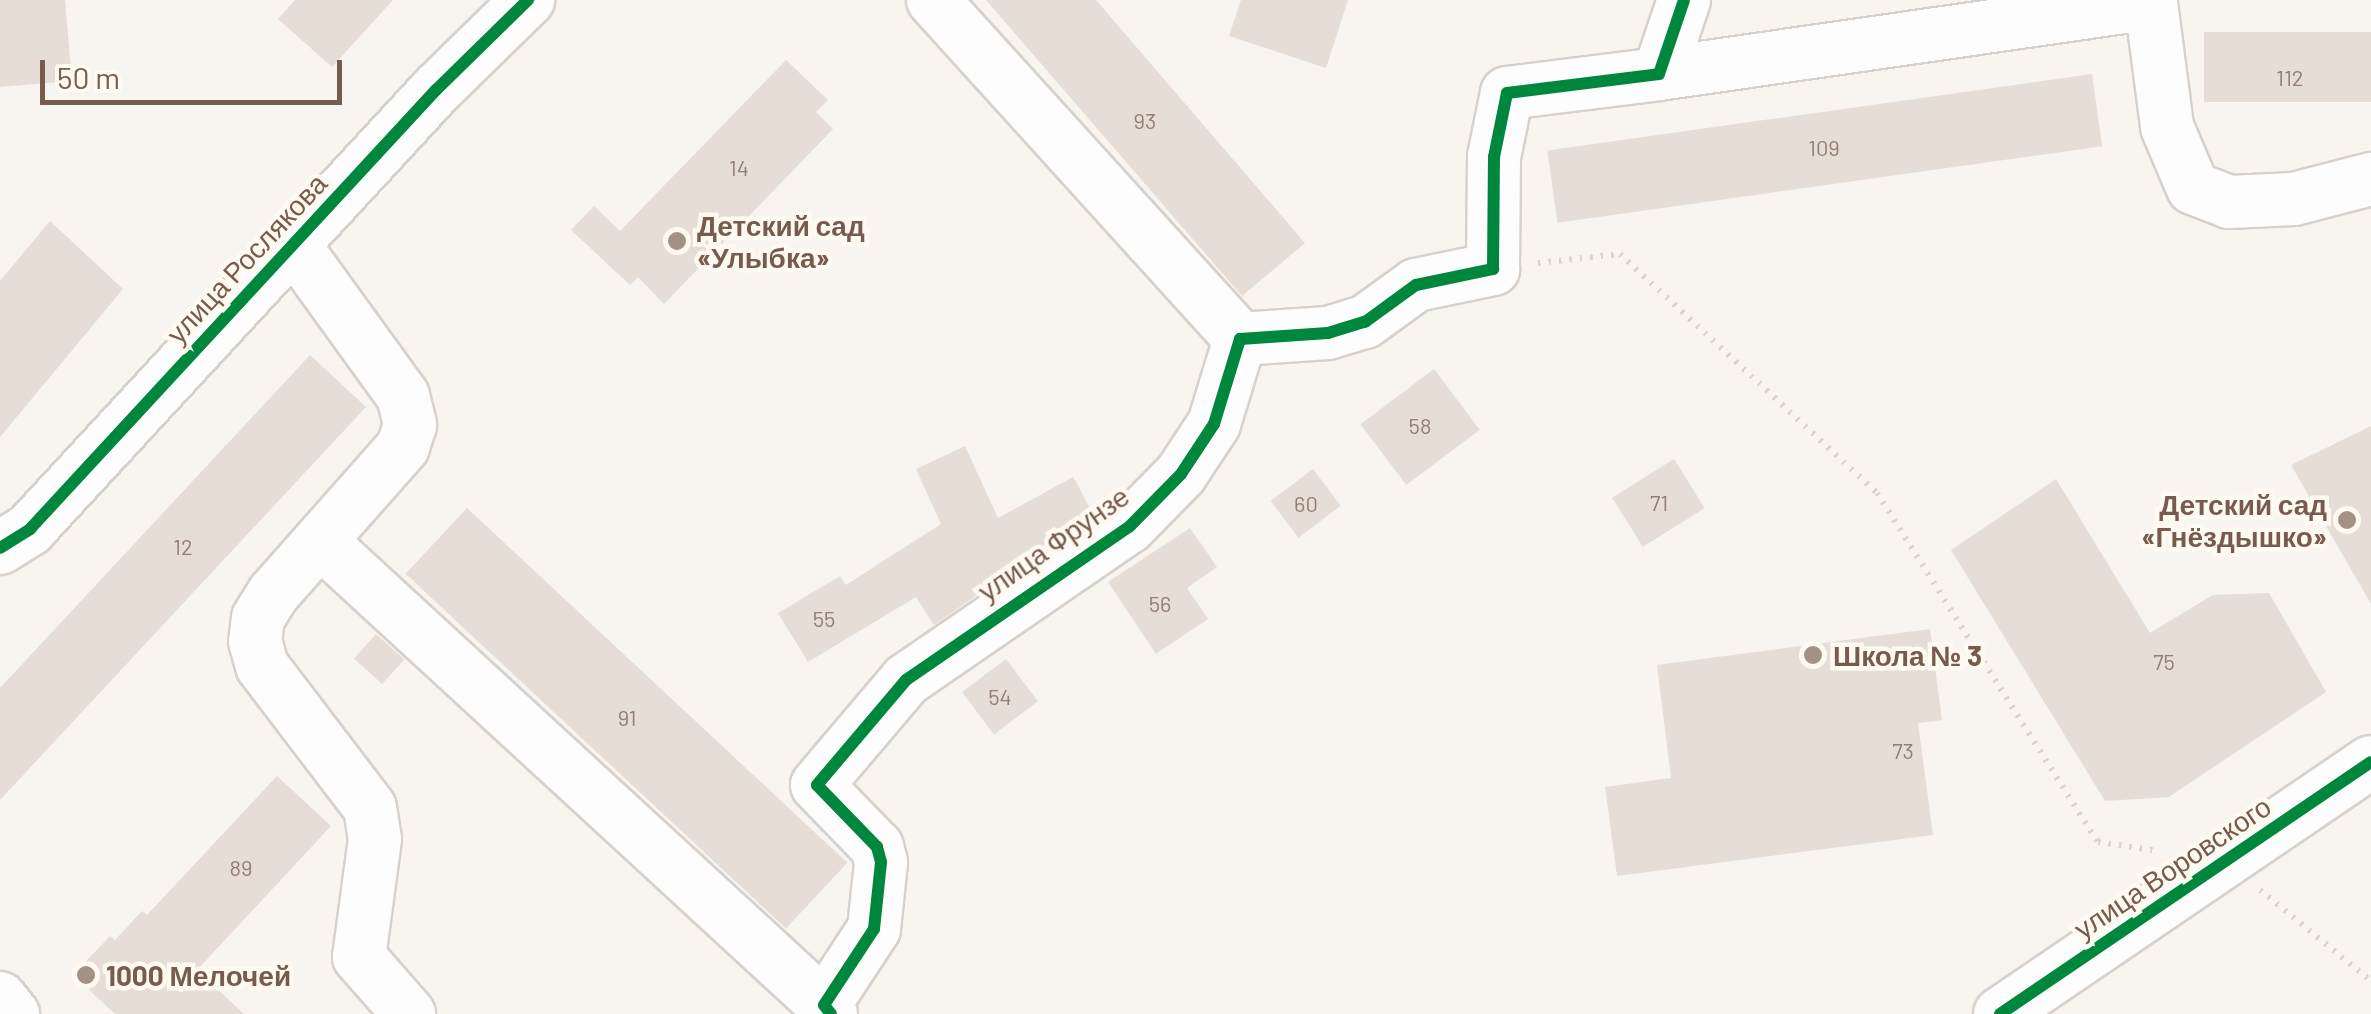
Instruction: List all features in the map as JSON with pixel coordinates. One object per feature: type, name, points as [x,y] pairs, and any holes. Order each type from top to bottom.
[{"type":"street","name":"улица Рослякова","points":[[0,548],[30,528],[293,244],[528,0]]},
{"type":"street","points":[[932,0],[1240,339],[1328,333],[1365,322],[1416,285],[1493,268],[1494,158],[1507,94],[2162,1],[2168,127],[2193,188],[2229,202],[2294,200],[2371,179]]},
{"type":"street","points":[[1659,74],[1684,0]]},
{"type":"street","points":[[293,244],[403,396],[410,425],[403,447],[273,594],[258,618],[255,641],[262,666],[370,808],[375,840],[359,957],[409,1014]]},
{"type":"street","name":"улица Фрунзе","points":[[827,1010],[874,929],[880,862],[877,847],[817,785],[906,680],[1129,527],[1181,474],[1214,424],[1240,339]]},
{"type":"street","points":[[320,541],[827,1010]]},
{"type":"street","name":"улица Воровского","points":[[2000,1014],[2371,762]]},
{"type":"street","points":[[0,998],[13,1014]]},
{"type":"path","points":[[1493,268],[1620,254],[1877,494],[2098,842],[2225,861],[2371,981]]},
{"type":"building","points":[[0,0],[65,0],[72,81],[0,87]]},
{"type":"building","points":[[295,0],[393,0],[332,67],[278,19]]},
{"type":"building","points":[[986,0],[1096,0],[1305,243],[1242,296]]},
{"type":"building","points":[[1241,0],[1348,0],[1326,68],[1229,36]]},
{"type":"building","points":[[2204,32],[2371,32],[2371,102],[2204,102]]},
{"type":"building","points":[[786,60],[828,100],[816,112],[833,129],[664,304],[638,277],[630,285],[571,230],[594,206],[620,231]]},
{"type":"building","points":[[2092,74],[2102,146],[1558,223],[1547,151]]},
{"type":"building","points":[[50,221],[123,289],[0,437],[0,281]]},
{"type":"building","points":[[310,355],[366,407],[0,800],[0,688]]},
{"type":"building","points":[[1434,369],[1480,430],[1406,485],[1361,424]]},
{"type":"building","name":"Детский сад «Гнёздышко»","points":[[2371,426],[2371,604],[2291,465]]},
{"type":"building","points":[[965,446],[998,518],[1073,477],[1094,515],[990,578],[994,583],[934,625],[916,597],[808,662],[778,613],[840,576],[846,585],[941,524],[916,469]]},
{"type":"building","points":[[1674,459],[1705,508],[1643,547],[1612,498]]},
{"type":"building","points":[[1313,469],[1341,506],[1298,538],[1271,501]]},
{"type":"building","points":[[2056,479],[2150,633],[2213,595],[2269,593],[2326,692],[2169,797],[2105,801],[1951,550]]},
{"type":"building","points":[[467,508],[847,863],[786,928],[406,574]]},
{"type":"building","points":[[1190,528],[1217,567],[1187,588],[1208,619],[1156,654],[1108,582]]},
{"type":"building","points":[[1930,629],[1942,720],[1918,723],[1933,835],[1617,876],[1605,787],[1671,778],[1657,665]]},
{"type":"building","points":[[376,634],[404,659],[382,684],[354,659]]},
{"type":"building","points":[[1006,659],[1038,701],[994,734],[962,692]]},
{"type":"building","points":[[277,776],[331,826],[197,970],[244,1014],[115,1014],[73,975],[110,936],[115,940],[142,911],[147,915]]},
{"type":"cycle path","points":[[0,548],[30,529],[436,90],[528,0]]},
{"type":"cycle path","points":[[831,1014],[824,1005],[874,929],[881,862],[877,847],[817,785],[906,680],[1129,527],[1181,474],[1214,424],[1240,339],[1328,333],[1365,322],[1416,285],[1493,269],[1494,157],[1507,93],[1659,74],[1684,0]]},
{"type":"cycle path","points":[[2000,1014],[2371,762]]},
{"type":"place","name":"Детский сад «Улыбка»","points":[[677,241]]},
{"type":"place","name":"Детский сад «Гнёздышко»","points":[[2347,520]]},
{"type":"place","name":"Школа № 3","points":[[1813,655]]},
{"type":"place","name":"1000 Мелочей","points":[[86,975]]}]
